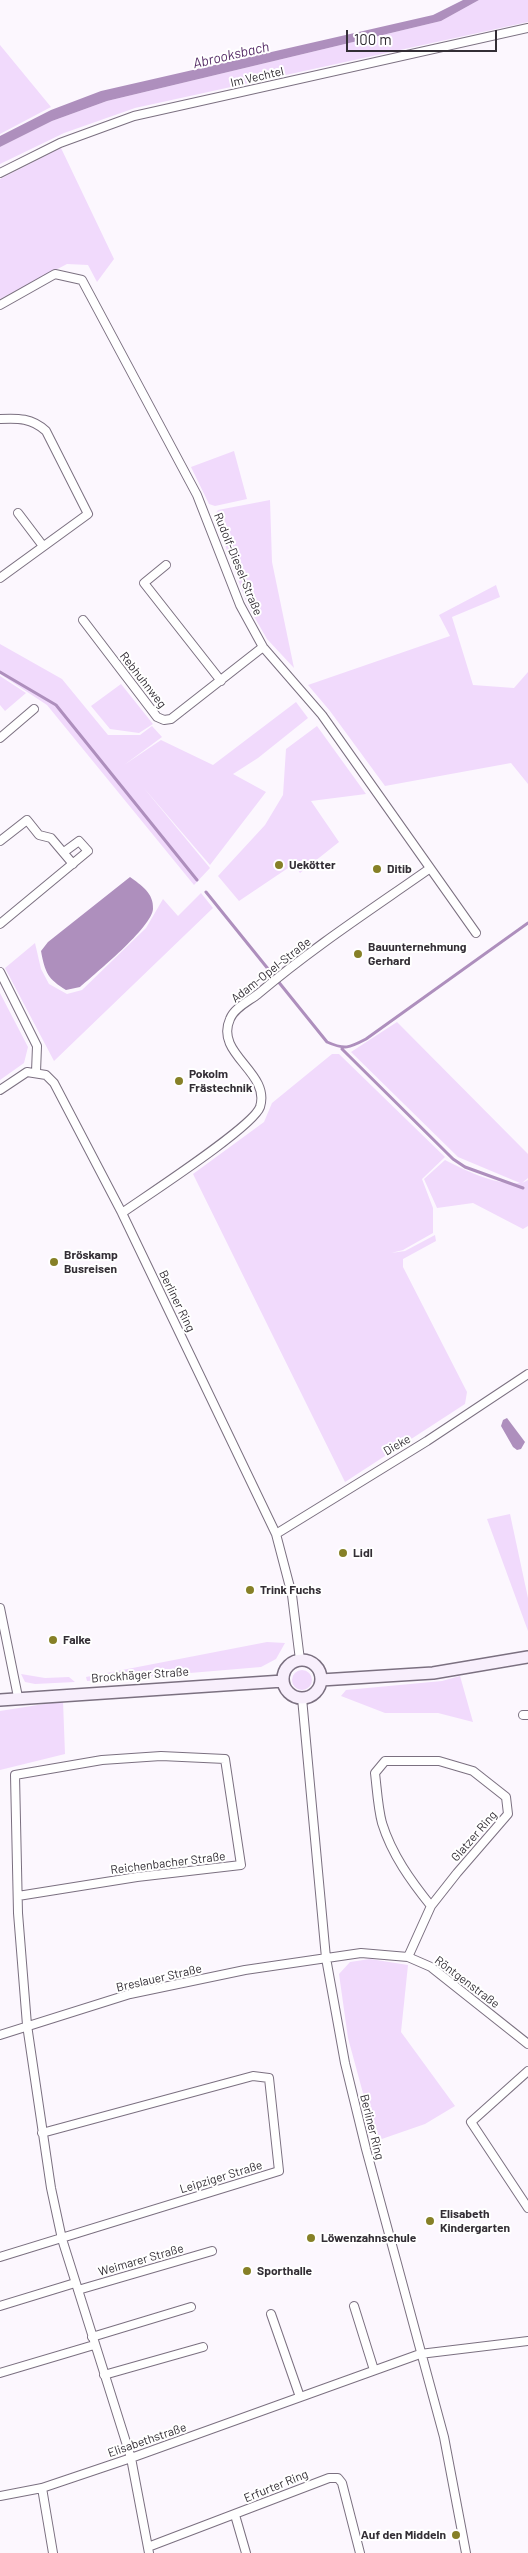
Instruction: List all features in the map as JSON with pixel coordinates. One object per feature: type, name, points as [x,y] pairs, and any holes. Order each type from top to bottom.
[{"type":"street","name":"Im Vechtel","points":[[0,173],[60,143],[134,116],[528,28]]},
{"type":"street","name":"Rudolf-Diesel-Straße","points":[[0,305],[55,274],[82,280],[197,495],[240,605],[263,647],[322,715],[476,933]]},
{"type":"street","points":[[0,419],[21,418],[38,423],[46,431],[88,514],[0,578]]},
{"type":"street","points":[[18,513],[43,546]]},
{"type":"street","points":[[166,565],[144,583],[221,681]]},
{"type":"street","name":"Rebhuhnweg","points":[[83,620],[157,717],[164,720],[171,719],[263,647]]},
{"type":"street","points":[[0,738],[34,710]]},
{"type":"street","points":[[0,841],[27,820],[39,835],[51,838],[73,864]]},
{"type":"street","points":[[0,924],[88,851],[79,841],[64,852]]},
{"type":"street","name":"Adam-Opel-Straße","points":[[122,1213],[241,1128],[259,1108],[262,1096],[260,1085],[229,1043],[227,1030],[230,1018],[270,983],[429,868]]},
{"type":"street","points":[[0,972],[37,1046],[36,1072],[20,1075],[0,1090]]},
{"type":"street","name":"Berliner Ring","points":[[36,1072],[46,1075],[54,1083],[122,1213],[276,1534],[292,1595],[300,1660]]},
{"type":"street","name":"Dieke","points":[[276,1534],[427,1441],[528,1374]]},
{"type":"street","points":[[0,1608],[18,1697]]},
{"type":"street","points":[[321,1680],[433,1673],[528,1656]]},
{"type":"street","points":[[300,1660],[317,1668],[321,1680],[313,1694],[302,1698],[287,1691],[283,1681],[285,1670],[289,1665],[300,1660]]},
{"type":"street","name":"Brockhäger Straße","points":[[0,1700],[18,1697],[283,1681]]},
{"type":"street","name":"Berliner Ring","points":[[302,1698],[326,1958],[345,2063],[420,2354],[444,2437],[466,2553]]},
{"type":"street","name":"Reichenbacher Straße","points":[[18,1896],[137,1877],[241,1865],[225,1759],[161,1756],[102,1760],[15,1775],[18,1896],[27,2025],[42,2133],[62,2239]]},
{"type":"street","name":"Glatzer Ring","points":[[408,1957],[431,1906],[456,1873],[508,1814],[506,1797],[473,1771],[439,1761],[385,1761],[375,1774],[382,1823],[397,1858],[410,1881],[431,1906]]},
{"type":"street","name":"Röntgenstraße","points":[[326,1958],[361,1953],[408,1957],[431,1967],[528,2044]]},
{"type":"street","name":"Breslauer Straße","points":[[0,2035],[130,1994],[245,1970],[326,1958]]},
{"type":"street","points":[[528,2071],[471,2122],[528,2208]]},
{"type":"street","name":"Leipziger Straße","points":[[0,2257],[280,2170],[269,2078],[254,2076],[42,2133]]},
{"type":"street","points":[[62,2239],[131,2458],[149,2550]]},
{"type":"street","name":"Weimarer Straße","points":[[0,2306],[212,2252]]},
{"type":"street","points":[[354,2306],[374,2370]]},
{"type":"street","points":[[92,2337],[191,2307]]},
{"type":"street","points":[[271,2314],[300,2397]]},
{"type":"street","name":"Elisabethstraße","points":[[0,2496],[42,2488],[131,2458],[420,2354],[528,2341]]},
{"type":"street","points":[[0,2373],[94,2345]]},
{"type":"street","points":[[104,2376],[203,2347]]},
{"type":"street","name":"Erfurter Ring","points":[[149,2550],[329,2478],[338,2478],[342,2483],[360,2553]]},
{"type":"street","points":[[42,2488],[53,2553]]},
{"type":"street","points":[[235,2515],[246,2553]]},
{"type":"shaded area","points":[[463,0],[479,0],[441,21],[107,101],[52,121],[0,147],[0,136],[51,110],[101,91],[433,15]]},
{"type":"shaded area","points":[[479,0],[528,0],[528,22],[135,108],[64,133],[0,164],[0,147],[52,121],[107,101],[441,21]]},
{"type":"shaded area","points":[[0,45],[51,107],[0,134]]},
{"type":"shaded area","points":[[61,148],[114,259],[97,282],[88,265],[67,264],[0,299],[0,179]]},
{"type":"shaded area","points":[[234,451],[247,499],[215,506],[209,504],[191,467]]},
{"type":"shaded area","points":[[270,500],[272,562],[294,668],[267,639],[248,606],[214,516],[218,510]]},
{"type":"shaded area","points":[[496,585],[500,597],[452,617],[473,685],[514,688],[528,672],[528,784],[511,763],[385,786],[330,711],[308,685],[450,636],[439,615]]},
{"type":"shaded area","points":[[0,644],[62,679],[108,735],[140,735],[152,726],[162,737],[124,765],[161,740],[213,765],[296,702],[308,718],[258,758],[233,774],[266,792],[210,865],[143,787],[210,868],[194,885],[47,705],[0,674]]},
{"type":"shaded area","points":[[0,676],[26,693],[5,711],[0,705]]},
{"type":"shaded area","points":[[121,684],[153,724],[139,733],[110,729],[91,706]]},
{"type":"shaded area","points":[[317,726],[366,794],[311,801],[339,842],[300,873],[294,864],[239,901],[218,876],[265,825],[283,795],[286,749]]},
{"type":"shaded area","points":[[130,877],[146,890],[151,898],[153,909],[150,917],[122,950],[98,972],[80,987],[66,990],[48,975],[41,951],[48,942]]},
{"type":"shaded area","points":[[201,893],[213,908],[54,1061],[5,968],[35,943],[41,969],[49,984],[67,994],[82,990],[146,928],[163,899],[178,916]]},
{"type":"shaded area","points":[[0,993],[28,1047],[24,1063],[0,1080]]},
{"type":"shaded area","points":[[397,1022],[528,1154],[528,1178],[522,1183],[528,1180],[528,1226],[523,1229],[473,1203],[437,1208],[424,1179],[445,1160],[491,1180],[520,1183],[458,1157],[351,1052]]},
{"type":"shaded area","points":[[332,1054],[339,1054],[445,1157],[422,1179],[433,1208],[433,1233],[403,1250],[391,1253],[405,1251],[435,1235],[436,1241],[403,1259],[403,1267],[467,1392],[465,1404],[345,1482],[193,1174],[264,1122],[272,1103]]},
{"type":"shaded area","points":[[507,1418],[525,1442],[521,1449],[517,1450],[513,1447],[501,1426],[503,1420]]},
{"type":"shaded area","points":[[510,1514],[528,1598],[528,1631],[487,1519]]},
{"type":"shaded area","points":[[267,1642],[285,1643],[276,1659],[261,1667],[107,1680],[87,1681],[86,1677]]},
{"type":"shaded area","points":[[298,1670],[306,1670],[312,1676],[312,1684],[306,1690],[298,1690],[292,1684],[292,1676]]},
{"type":"shaded area","points":[[21,1674],[45,1678],[69,1677],[75,1682],[35,1684],[25,1682]]},
{"type":"shaded area","points":[[460,1676],[473,1722],[438,1713],[385,1713],[341,1696],[346,1690],[442,1681]]},
{"type":"shaded area","points":[[63,1701],[65,1754],[0,1770],[0,1711]]},
{"type":"shaded area","points":[[370,1959],[408,1965],[401,2032],[455,2106],[425,2124],[376,2141],[348,2038],[339,1974],[350,1962]]},
{"type":"waterway","points":[[0,672],[56,705],[197,880]]},
{"type":"waterway","points":[[206,892],[327,1042],[343,1047],[351,1046],[366,1039],[528,923]]},
{"type":"waterway","points":[[342,1049],[453,1159],[465,1167],[523,1188]]},
{"type":"place","name":"Uekötter","points":[[279,865]]},
{"type":"place","name":"Ditib","points":[[377,869]]},
{"type":"place","name":"Bauunternehmung Gerhard","points":[[358,954]]},
{"type":"place","name":"Pokolm Frästechnik","points":[[179,1081]]},
{"type":"place","name":"Bröskamp Busreisen","points":[[54,1262]]},
{"type":"place","name":"Lidl","points":[[343,1553]]},
{"type":"place","name":"Trink Fuchs","points":[[250,1590]]},
{"type":"place","name":"Falke","points":[[53,1640]]},
{"type":"place","name":"Elisabeth Kindergarten","points":[[430,2221]]},
{"type":"place","name":"Löwenzahnschule","points":[[311,2238]]},
{"type":"place","name":"Sporthalle","points":[[247,2271]]},
{"type":"place","name":"Auf den Middeln","points":[[456,2535]]},
{"type":"water label","name":"Abrooksbach","points":[[231,55]]}]
